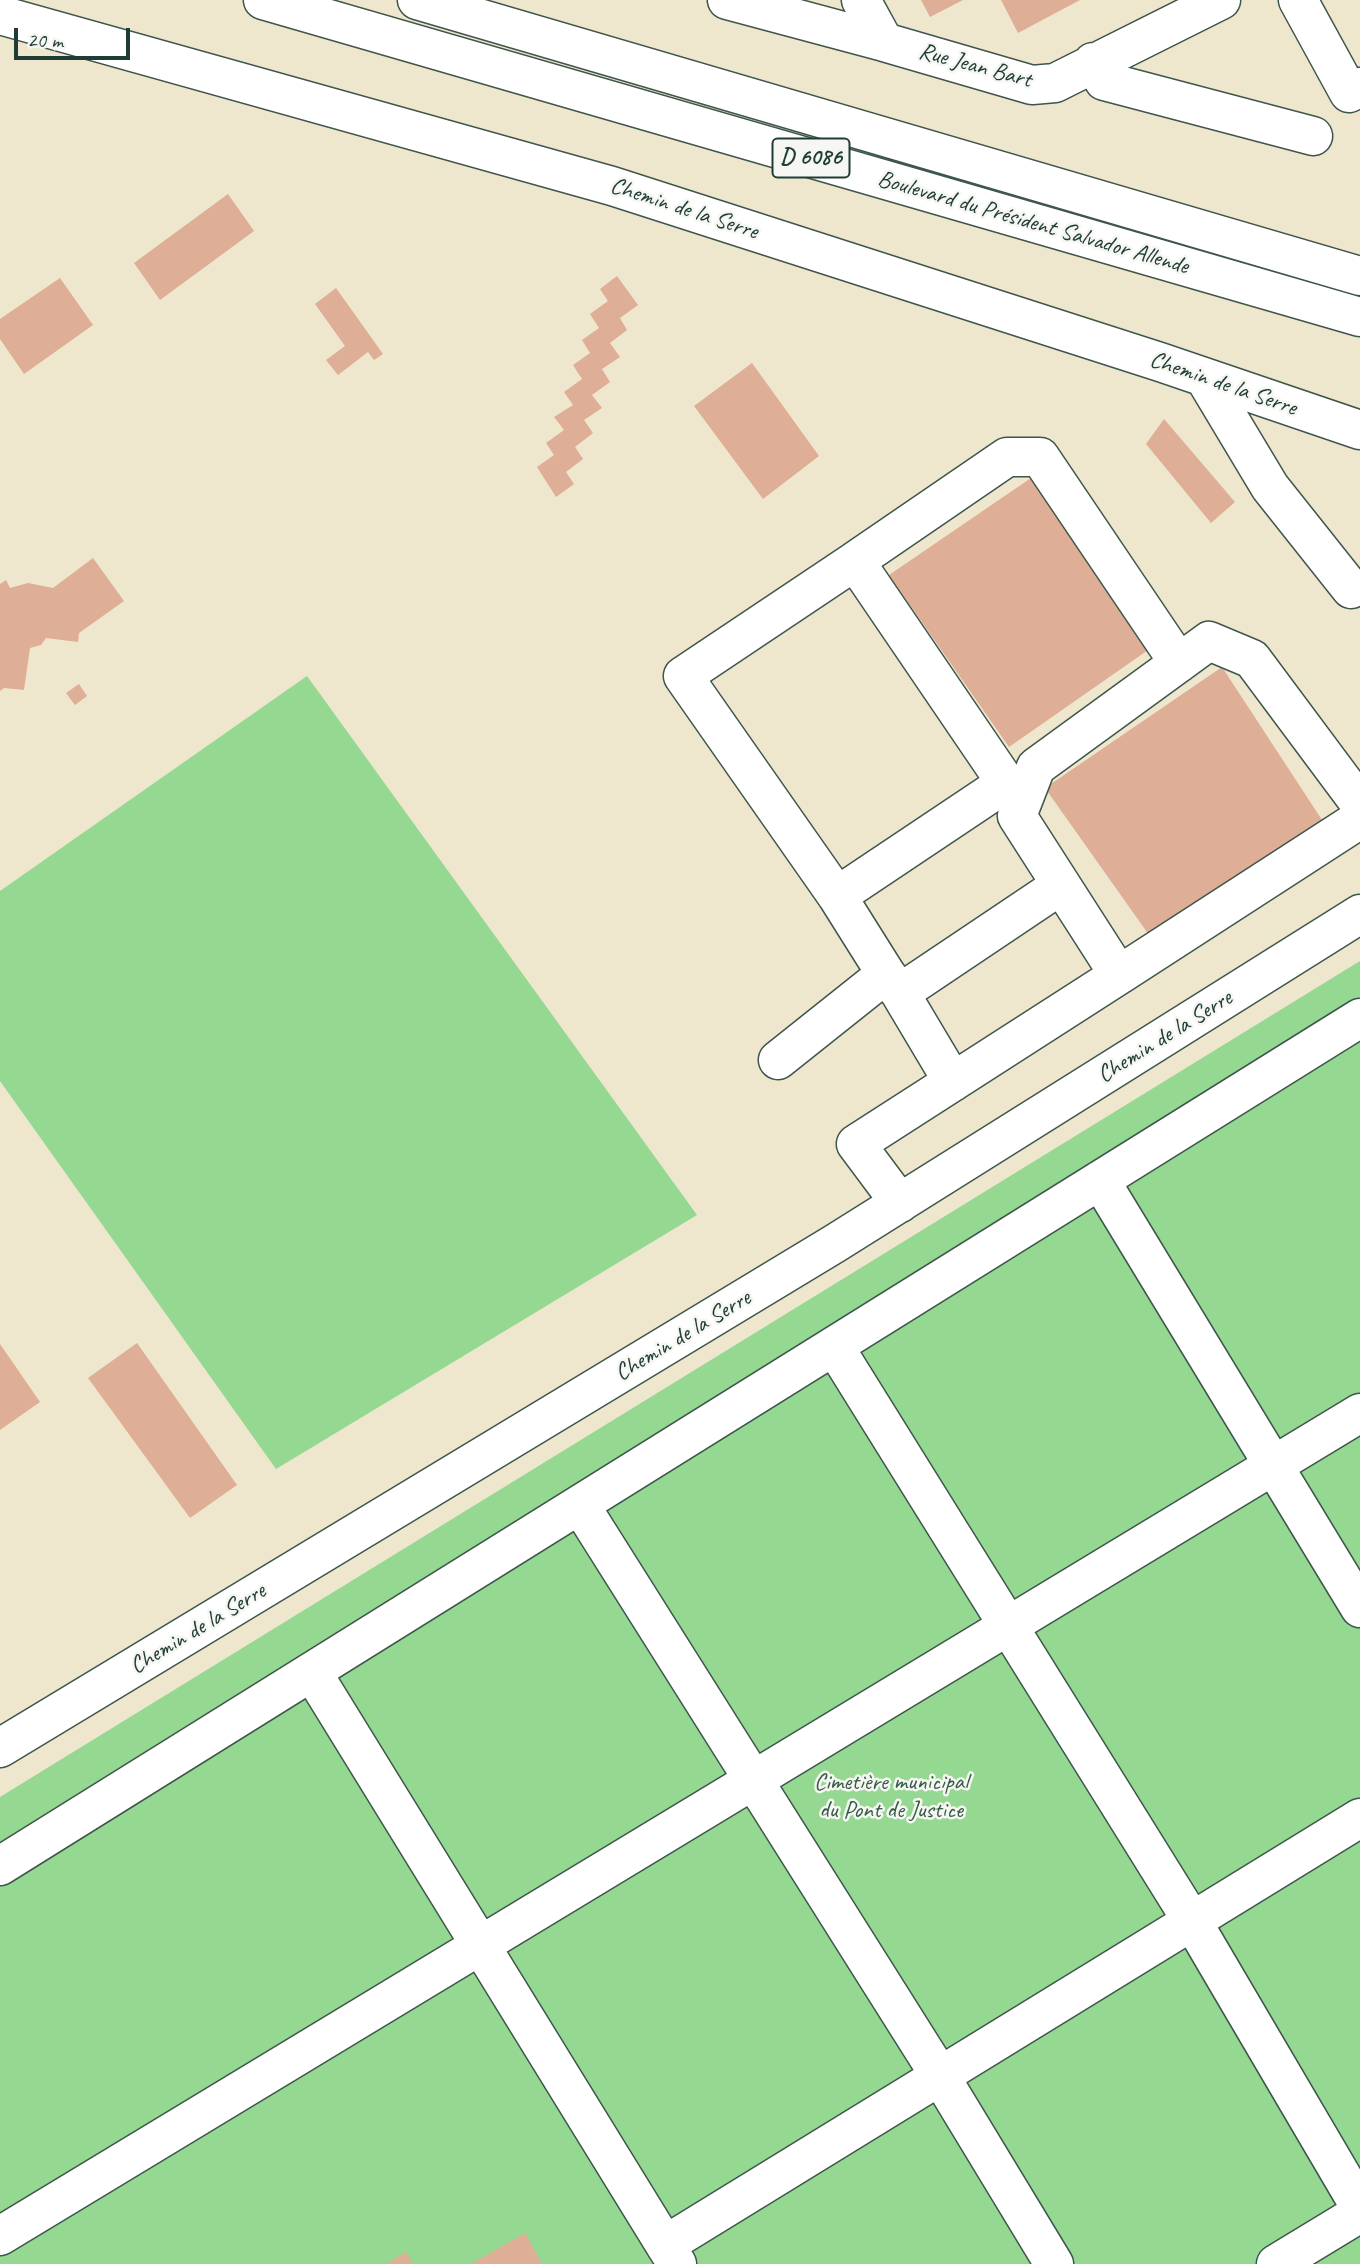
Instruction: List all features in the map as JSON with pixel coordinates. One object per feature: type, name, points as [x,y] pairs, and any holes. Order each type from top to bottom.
[{"type":"street","name":"Boulevard du Président Salvador Allende","points":[[237,0],[269,2],[1360,317]]},
{"type":"street","name":"Boulevard du Président Salvador Allende","points":[[417,0],[1360,276]]},
{"type":"street","name":"Rue Jean Bart","points":[[727,0],[1032,85],[1055,83],[1221,0]]},
{"type":"street","points":[[861,0],[884,42]]},
{"type":"street","points":[[1298,0],[1356,98]]},
{"type":"street","name":"Chemin de la Serre","points":[[0,15],[612,186],[1360,430]]},
{"type":"street","points":[[1093,62],[1104,81],[1313,136]]},
{"type":"street","points":[[1204,377],[1270,487],[1351,589]]},
{"type":"street","points":[[953,1082],[836,896],[682,677],[1007,457],[1040,457],[1178,663]]},
{"type":"street","points":[[855,561],[1013,794],[1017,816],[1119,975]]},
{"type":"street","points":[[836,896],[1013,794],[1036,767],[1209,641],[1252,659],[1360,804]]},
{"type":"street","points":[[900,1203],[856,1144],[1360,819]]},
{"type":"street","points":[[778,1060],[893,984],[1061,885]]},
{"type":"street","name":"Chemin de la Serre","points":[[0,1748],[900,1203],[1360,914]]},
{"type":"street","points":[[0,1866],[1359,1020]]},
{"type":"street","points":[[1100,1180],[1360,1608]]},
{"type":"street","points":[[834,1346],[1192,1921],[1360,2207]]},
{"type":"street","points":[[0,2235],[1360,1413]]},
{"type":"street","points":[[580,1505],[940,2076],[1054,2264]]},
{"type":"street","points":[[312,1672],[671,2255],[940,2076],[1360,1818]]},
{"type":"street","points":[[1276,2264],[1360,2213]]},
{"type":"green space","points":[[307,676],[697,1215],[276,1469],[0,1081],[0,891]]},
{"type":"green space","name":"Cimetière municipal du Pont de Justice","points":[[1360,961],[1360,2264],[0,2264],[0,1797]]},
{"type":"building","points":[[921,0],[963,0],[930,17]]},
{"type":"building","points":[[1001,0],[1080,0],[1018,33]]},
{"type":"building","points":[[228,194],[254,231],[160,300],[134,263]]},
{"type":"building","points":[[617,276],[638,305],[620,318],[627,330],[610,343],[620,357],[602,369],[610,382],[592,395],[602,408],[584,420],[593,433],[575,447],[583,459],[566,472],[574,484],[556,497],[537,467],[554,455],[546,443],[564,430],[554,417],[573,405],[564,392],[582,379],[573,365],[590,353],[582,340],[599,328],[590,314],[608,301],[600,289]]},
{"type":"building","points":[[60,278],[93,325],[24,374],[0,339],[0,319]]},
{"type":"building","points":[[336,288],[383,354],[374,360],[368,352],[338,375],[326,360],[345,346],[315,304]]},
{"type":"building","points":[[752,363],[819,456],[763,499],[694,406]]},
{"type":"building","points":[[1164,419],[1235,502],[1211,523],[1146,444]]},
{"type":"building","points":[[1031,478],[1151,648],[1009,747],[889,575]]},
{"type":"building","points":[[93,558],[124,601],[79,633],[78,642],[46,638],[41,645],[30,648],[24,690],[4,688],[0,691],[0,584],[6,580],[10,588],[28,583],[53,588]]},
{"type":"building","points":[[1222,667],[1322,820],[1149,935],[1045,788]]},
{"type":"building","points":[[79,684],[87,696],[75,705],[66,693]]},
{"type":"building","points":[[137,1343],[237,1485],[190,1518],[88,1378]]},
{"type":"building","points":[[0,1344],[40,1402],[0,1430]]},
{"type":"building","points":[[525,2233],[542,2264],[471,2264]]},
{"type":"building","points":[[406,2252],[413,2264],[386,2264]]}]
